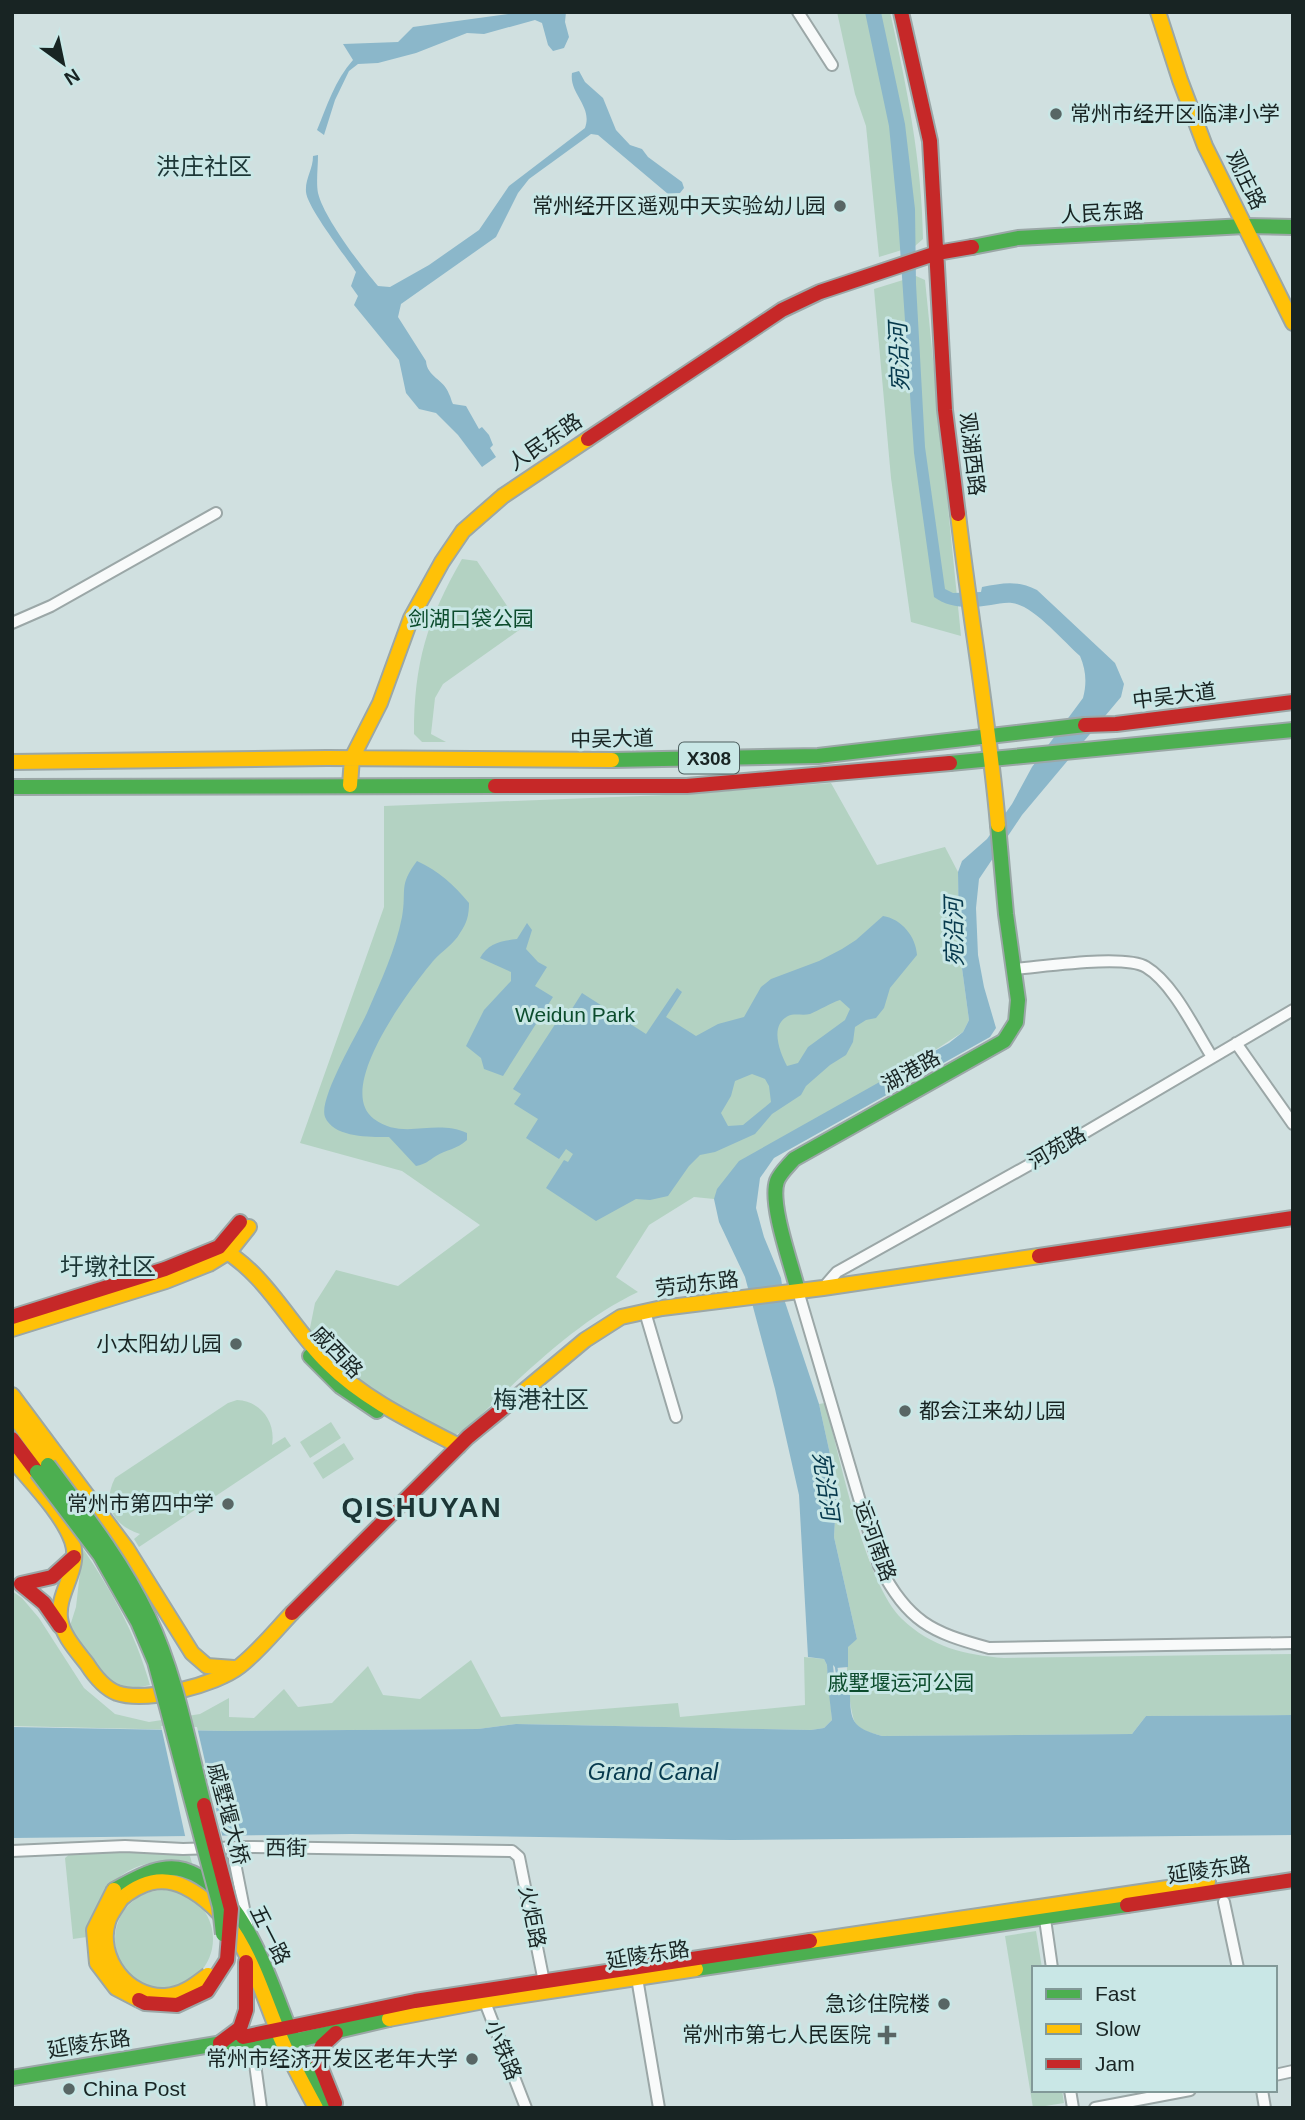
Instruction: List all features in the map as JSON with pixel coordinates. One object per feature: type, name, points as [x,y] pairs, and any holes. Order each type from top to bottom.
[{"type":"main road","name":"观湖西路","points":[[901,12],[930,141],[945,410],[969,608],[989,735]]},
{"type":"main road","name":"观庄路","points":[[1158,12],[1200,131],[1224,186],[1281,293],[1293,323]]},
{"type":"main road","name":"人民东路","points":[[350,785],[352,758],[380,703],[411,618],[442,562],[463,531],[503,496],[782,310],[820,292],[937,253],[1018,238],[1245,226],[1293,227]]},
{"type":"main road","name":"中吴大道","points":[[12,762],[352,758],[586,761],[818,756],[1293,702]]},
{"type":"main road","name":"中吴大道","points":[[12,787],[687,786],[1293,730]]},
{"type":"main road","points":[[989,735],[992,758]]},
{"type":"main road","name":"湖港路","points":[[792,1292],[775,1200],[776,1184],[783,1172],[794,1159],[1004,1041],[1016,1022],[1018,1000],[1000,856],[992,758]]},
{"type":"main road","name":"劳动东路","points":[[17,1584],[44,1603],[99,1682],[117,1693],[135,1696],[198,1687],[226,1676],[239,1667],[456,1449],[585,1340],[621,1317],[1293,1218]]},
{"type":"main road","points":[[14,1326],[165,1269],[224,1252],[245,1225]]},
{"type":"main road","name":"戚西路","points":[[224,1252],[248,1268],[319,1353],[357,1388],[456,1449]]},
{"type":"main road","points":[[14,1402],[38,1450],[43,1469]]},
{"type":"main road","points":[[14,1402],[100,1508],[158,1596],[176,1629],[200,1661],[213,1670],[239,1667]]},
{"type":"main road","points":[[12,1439],[43,1469]]},
{"type":"main road","points":[[12,1459],[71,1538],[74,1557],[71,1581],[60,1615],[64,1632]]},
{"type":"main road","name":"戚墅堰大桥","points":[[43,1469],[100,1555],[138,1622],[155,1662],[224,1927],[222,1948],[214,1968],[200,1983],[184,1992],[164,1997],[145,1994],[130,1987],[120,1977],[105,1947],[105,1926],[118,1894]]},
{"type":"main road","points":[[17,1584],[52,1577],[74,1557]]},
{"type":"main road","name":"五一路","points":[[118,1894],[134,1875],[170,1867],[202,1877],[226,1898],[250,1935],[285,2035],[306,2065],[328,2108]]},
{"type":"main road","name":"延陵东路","points":[[1045,1911],[1158,1888],[1293,1872]]},
{"type":"main road","name":"五一路","points":[[118,1894],[138,1885],[166,1880],[201,1895],[221,1912],[246,1954],[316,2108]]},
{"type":"main road","name":"延陵东路","points":[[285,2035],[303,2026],[415,2001],[483,1996],[1045,1911],[1293,1880]]},
{"type":"main road","points":[[224,2043],[240,2028],[246,2010],[246,1954]]},
{"type":"main road","name":"延陵东路","points":[[12,2078],[224,2043],[252,2042],[285,2035],[338,2032],[544,1982],[636,1973]]},
{"type":"main road","points":[[306,2065],[310,2049],[338,2032]]},
{"type":"main road","points":[[337,2108],[317,2058],[322,2046],[338,2032]]},
{"type":"main road","points":[[224,2043],[285,2035]]},
{"type":"street","points":[[798,12],[832,65]]},
{"type":"street","points":[[12,623],[51,606],[216,513]]},
{"type":"street","points":[[1013,969],[1119,960],[1144,966],[1165,983],[1212,1057]]},
{"type":"street","name":"河苑路","points":[[823,1288],[837,1272],[1043,1157],[1293,1010]]},
{"type":"street","points":[[1236,1043],[1293,1124]]},
{"type":"street","name":"运河南路","points":[[792,1292],[879,1566],[890,1587],[909,1612],[926,1625],[953,1638],[989,1648],[1293,1643]]},
{"type":"street","points":[[645,1312],[676,1417]]},
{"type":"street","name":"西街","points":[[12,1851],[125,1846],[183,1849],[512,1851],[517,1854]]},
{"type":"street","points":[[232,1848],[250,1935]]},
{"type":"street","name":"火炬路","points":[[517,1854],[544,1982]]},
{"type":"street","points":[[1224,1902],[1238,1966]]},
{"type":"street","points":[[1045,1911],[1052,1966]]},
{"type":"street","points":[[636,1973],[659,2108]]},
{"type":"street","name":"小铁路","points":[[483,1996],[526,2108]]},
{"type":"street","points":[[252,2042],[261,2108]]},
{"type":"street","points":[[1096,2108],[1180,2092]]},
{"type":"green space","points":[[837,12],[890,12],[908,97],[920,182],[923,239],[915,246],[879,257],[866,126],[855,94]]},
{"type":"green space","points":[[916,276],[925,280],[961,636],[911,622],[891,478],[874,289]]},
{"type":"green space","name":"剑湖口袋公园","points":[[462,559],[477,561],[522,628],[443,684],[435,698],[431,734],[446,742],[422,742],[414,734],[420,664],[431,622]]},
{"type":"green space","name":"Weidun Park","points":[[831,783],[877,865],[945,847],[958,872],[959,946],[969,1020],[963,1032],[746,1172],[741,1206],[694,1197],[649,1225],[616,1277],[638,1292],[591,1319],[569,1336],[464,1431],[454,1435],[443,1433],[369,1390],[309,1333],[315,1303],[336,1270],[398,1286],[480,1225],[402,1171],[300,1143],[384,907],[384,806],[691,794]]},
{"type":"green space","points":[[237,1400],[253,1404],[265,1414],[272,1428],[272,1445],[285,1437],[291,1446],[139,1547],[134,1539],[140,1534],[122,1525],[112,1512],[109,1496],[115,1478],[228,1403]]},
{"type":"green space","name":"戚墅堰运河公园","points":[[825,1403],[855,1517],[876,1577],[888,1601],[913,1629],[949,1648],[1004,1658],[1293,1654],[1293,1715],[1146,1716],[1132,1734],[882,1736],[862,1729],[854,1719],[848,1686],[848,1646],[857,1639],[834,1537],[837,1486],[819,1404]]},
{"type":"green space","points":[[331,1422],[341,1438],[310,1458],[300,1442]]},
{"type":"green space","points":[[344,1443],[354,1459],[323,1479],[313,1463]]},
{"type":"green space","points":[[77,1540],[120,1610],[137,1646],[150,1685],[121,1686],[110,1681],[92,1664],[69,1629],[76,1607],[80,1572]]},
{"type":"green space","name":"戚墅堰运河公园","points":[[12,1591],[22,1598],[39,1618],[84,1688],[115,1714],[149,1722],[200,1714],[229,1698],[229,1717],[254,1718],[284,1689],[298,1707],[332,1703],[368,1666],[383,1695],[420,1699],[471,1660],[501,1717],[678,1703],[680,1717],[805,1705],[804,1657],[824,1659],[827,1665],[832,1720],[824,1728],[811,1730],[516,1724],[478,1729],[228,1731],[12,1726]]},
{"type":"green space","points":[[128,1850],[190,1856],[193,1867],[166,1862],[149,1863],[122,1875],[103,1895],[87,1937],[73,1939],[65,1858],[71,1853]]},
{"type":"green space","points":[[164,1890],[191,1898],[205,1912],[213,1939],[205,1966],[191,1980],[164,1988],[137,1980],[123,1966],[115,1939],[123,1912],[137,1898]]},
{"type":"green space","points":[[1036,1931],[1042,1966],[1032,1966],[1032,2092],[1062,2092],[1064,2103],[1033,2108],[1005,1936]]},
{"type":"water","points":[[522,12],[566,12],[565,22],[569,37],[564,48],[553,51],[548,45],[542,23],[535,20],[484,34],[467,33],[416,53],[378,63],[358,64],[349,71],[335,100],[324,135],[317,130],[336,85],[353,60],[343,44],[398,42],[413,27]]},
{"type":"water","points":[[865,12],[881,12],[905,124],[915,209],[916,284],[925,447],[945,589],[953,593],[981,592],[982,587],[1010,583],[1037,590],[1115,663],[1124,684],[1121,697],[1022,815],[979,879],[976,908],[978,955],[996,1028],[990,1037],[774,1158],[760,1178],[756,1208],[764,1237],[781,1278],[784,1299],[819,1404],[837,1486],[834,1537],[857,1639],[848,1647],[848,1667],[836,1668],[833,1665],[835,1685],[828,1685],[824,1659],[808,1657],[799,1495],[775,1389],[745,1277],[719,1222],[714,1199],[717,1189],[739,1161],[949,1043],[963,1032],[969,1020],[959,946],[958,872],[962,861],[987,839],[1012,804],[1032,767],[1083,698],[1085,682],[1080,656],[1029,610],[1010,603],[961,607],[934,597],[914,453],[889,126]]},
{"type":"water","points":[[579,71],[585,82],[603,98],[616,130],[630,145],[642,149],[648,157],[682,182],[684,188],[680,193],[668,194],[598,135],[591,134],[529,179],[518,193],[496,237],[401,304],[398,317],[426,361],[429,371],[447,389],[453,404],[466,406],[479,429],[482,427],[489,435],[493,445],[490,448],[496,457],[482,467],[458,435],[436,413],[419,409],[406,393],[399,360],[354,305],[358,296],[351,286],[356,272],[320,220],[306,192],[313,156],[318,155],[318,193],[335,228],[378,286],[390,287],[429,265],[479,230],[509,186],[585,128],[586,113],[572,80],[572,73]]},
{"type":"water","points":[[417,861],[458,890],[469,903],[468,915],[457,937],[434,960],[380,1038],[369,1062],[363,1085],[364,1105],[374,1119],[385,1125],[408,1129],[454,1129],[467,1133],[467,1140],[463,1143],[416,1166],[389,1137],[353,1135],[336,1129],[325,1117],[324,1108],[333,1081],[367,1013],[392,954],[402,917],[405,883]]},
{"type":"water","points":[[883,916],[896,921],[907,930],[917,955],[890,988],[884,1008],[876,1018],[866,1020],[855,1027],[853,1042],[846,1055],[806,1086],[801,1095],[772,1114],[755,1134],[715,1152],[700,1155],[668,1196],[650,1200],[636,1199],[596,1221],[546,1188],[564,1160],[568,1162],[573,1154],[566,1149],[559,1159],[526,1138],[538,1119],[514,1104],[521,1094],[513,1089],[565,1009],[570,1012],[582,993],[646,1034],[677,988],[682,992],[666,1017],[696,1036],[718,1024],[744,1017],[761,987],[771,979],[819,961],[856,940]],"holes":[[[840,1000],[850,1009],[845,1020],[808,1047],[798,1063],[787,1066],[777,1033],[782,1020],[790,1015],[810,1014]],[[752,1074],[765,1079],[769,1086],[771,1102],[743,1125],[728,1126],[721,1113],[731,1096],[735,1081]]]},
{"type":"water","points":[[527,923],[532,930],[526,949],[547,967],[535,986],[553,997],[503,1076],[484,1069],[481,1058],[466,1046],[484,1010],[511,981],[511,972],[480,958],[491,946],[517,939]]},
{"type":"water","name":"Grand Canal","points":[[850,1693],[852,1717],[855,1722],[859,1727],[882,1736],[1132,1734],[1146,1716],[1293,1715],[1293,1835],[731,1840],[352,1834],[12,1838],[12,1727],[228,1731],[478,1729],[516,1724],[811,1730],[824,1728],[832,1720],[829,1694]]},
{"type":"pier","points":[[161,1726],[197,1727],[223,1839],[186,1840]]},
{"type":"waterway","name":"宛沿河","points":[[836,1666],[840,1694]]},
{"type":"traffic: fast","points":[[972,247],[1018,238],[1245,226],[1293,227]]},
{"type":"traffic: fast","points":[[612,760],[818,756],[1085,725]]},
{"type":"traffic: fast","points":[[950,763],[1293,730]]},
{"type":"traffic: fast","points":[[12,787],[495,786]]},
{"type":"traffic: fast","points":[[798,1291],[776,1204],[775,1191],[782,1172],[794,1159],[1004,1041],[1016,1022],[1018,1000],[1006,914],[998,825]]},
{"type":"traffic: fast","points":[[310,1356],[340,1386],[377,1411]]},
{"type":"traffic: fast","points":[[48,1465],[89,1519],[148,1616],[174,1685],[204,1805]]},
{"type":"traffic: fast","points":[[37,1472],[100,1555],[138,1622],[155,1662],[220,1907],[223,1934]]},
{"type":"traffic: fast","points":[[114,1890],[156,1870],[175,1868],[205,1880],[224,1897],[254,1943],[298,2050],[328,2108]]},
{"type":"traffic: fast","points":[[696,1969],[1127,1905]]},
{"type":"traffic: fast","points":[[12,2078],[229,2042],[294,2041],[389,2019]]},
{"type":"traffic: slow","points":[[1158,12],[1205,146],[1293,323]]},
{"type":"traffic: slow","points":[[350,785],[352,758],[380,703],[411,618],[442,562],[463,531],[503,496],[588,439]]},
{"type":"traffic: slow","points":[[958,514],[998,825]]},
{"type":"traffic: slow","points":[[12,762],[327,758],[612,760]]},
{"type":"traffic: slow","points":[[12,1329],[166,1281],[209,1264],[230,1251],[249,1227]]},
{"type":"traffic: slow","points":[[219,1247],[251,1271],[314,1348],[342,1376],[390,1409],[459,1446]]},
{"type":"traffic: slow","points":[[518,1396],[585,1340],[621,1317],[662,1308],[823,1288],[1039,1256]]},
{"type":"traffic: slow","points":[[12,1395],[127,1549],[192,1653],[207,1666],[234,1668]]},
{"type":"traffic: slow","points":[[12,1413],[48,1465]]},
{"type":"traffic: slow","points":[[12,1459],[54,1509],[72,1541],[74,1561],[60,1608],[61,1624],[70,1643],[112,1691],[145,1696],[215,1680],[247,1660],[292,1613]]},
{"type":"traffic: slow","points":[[121,1899],[151,1882],[176,1883],[205,1900],[221,1916],[246,1954],[286,2050],[316,2108]]},
{"type":"traffic: slow","points":[[810,1941],[1208,1882]]},
{"type":"traffic: slow","points":[[114,1890],[94,1930],[97,1963],[116,1988],[139,2000]]},
{"type":"traffic: slow","points":[[121,1899],[109,1919],[107,1949],[111,1962],[128,1983],[151,1995],[165,1996],[183,1992],[208,1975]]},
{"type":"traffic: slow","points":[[389,2019],[484,2001],[696,1969]]},
{"type":"traffic: jam","points":[[901,12],[930,141],[945,410],[958,514]]},
{"type":"traffic: jam","points":[[588,439],[782,310],[820,292],[937,253],[972,247]]},
{"type":"traffic: jam","points":[[1085,725],[1116,724],[1293,702]]},
{"type":"traffic: jam","points":[[495,786],[687,786],[950,763]]},
{"type":"traffic: jam","points":[[1039,1256],[1293,1218]]},
{"type":"traffic: jam","points":[[12,1317],[165,1269],[219,1247],[240,1222]]},
{"type":"traffic: jam","points":[[292,1613],[468,1437],[518,1396]]},
{"type":"traffic: jam","points":[[12,1439],[37,1472]]},
{"type":"traffic: jam","points":[[21,1584],[52,1577],[74,1557]]},
{"type":"traffic: jam","points":[[21,1584],[44,1603],[60,1626]]},
{"type":"traffic: jam","points":[[139,2000],[145,2003],[177,2005],[207,1991],[227,1960],[231,1909],[204,1805]]},
{"type":"traffic: jam","points":[[1127,1905],[1293,1880]]},
{"type":"traffic: jam","points":[[243,2037],[415,2001],[810,1941]]},
{"type":"traffic: jam","points":[[220,2043],[240,2028],[246,2010],[246,1962]]},
{"type":"traffic: jam","points":[[335,2103],[317,2058],[322,2046],[336,2033]]},
{"type":"place","name":"常州市经开区临津小学","points":[[1056,114]]},
{"type":"place","name":"常州经开区遥观中天实验幼儿园","points":[[840,206]]},
{"type":"place","name":"小太阳幼儿园","points":[[236,1344]]},
{"type":"place","name":"都会江来幼儿园","points":[[905,1411]]},
{"type":"place","name":"常州市第四中学","points":[[228,1504]]},
{"type":"place","name":"急诊住院楼","points":[[944,2004]]},
{"type":"place","name":"常州市第七人民医院","points":[[887,2035]]},
{"type":"place","name":"常州市经济开发区老年大学","points":[[472,2059]]},
{"type":"place","name":"China Post","points":[[69,2089]]},
{"type":"district","name":"洪庄社区","points":[[204,167]]},
{"type":"district","name":"圩墩社区","points":[[108,1267]]},
{"type":"district","name":"梅港社区","points":[[541,1400]]},
{"type":"district","name":"QISHUYAN","points":[[422,1507]]}]
